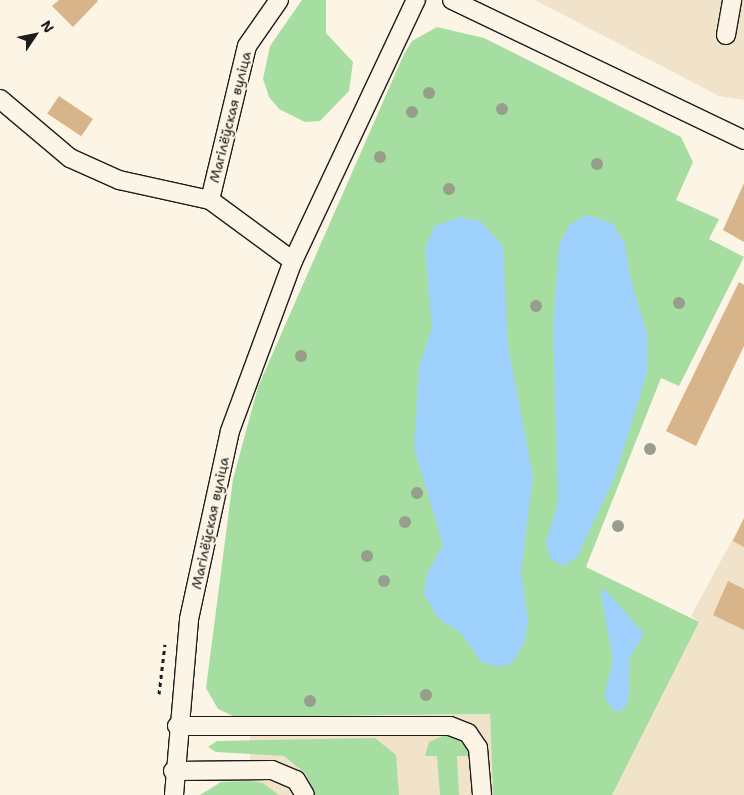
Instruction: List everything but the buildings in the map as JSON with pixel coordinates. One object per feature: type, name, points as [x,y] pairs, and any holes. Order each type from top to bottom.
[{"type":"street","name":"Магілёўская вуліца","points":[[279,0],[247,46],[210,200],[294,261]]},
{"type":"street","name":"Магілёўская вуліца","points":[[174,795],[173,771],[189,619],[230,430],[294,261],[416,0]]},
{"type":"street","points":[[452,0],[744,140]]},
{"type":"street","points":[[726,35],[732,0]]},
{"type":"street","points":[[0,99],[70,158],[119,180],[210,200]]},
{"type":"street","points":[[177,726],[450,726],[468,733],[478,748],[482,795]]},
{"type":"street","points":[[173,771],[272,770],[296,780],[305,795]]},
{"type":"path","points":[[159,694],[165,644]]},
{"type":"shaded area","points":[[535,0],[744,0],[744,100],[719,96]]},
{"type":"shaded area","points":[[744,518],[744,795],[612,795],[699,622],[691,616]]},
{"type":"shaded area","points":[[490,714],[493,795],[279,795],[263,783],[250,781],[250,718]]},
{"type":"green space","points":[[302,0],[326,0],[326,33],[353,62],[349,91],[320,121],[305,122],[279,109],[269,97],[263,79],[270,46]]},
{"type":"green space","points":[[437,27],[484,38],[681,137],[693,162],[676,200],[719,219],[709,239],[744,257],[679,386],[661,378],[586,567],[699,622],[612,795],[493,795],[490,714],[235,717],[218,709],[206,688],[233,479],[258,387],[404,54],[412,41]]},
{"type":"green space","points":[[445,735],[457,737],[468,751],[468,756],[457,756],[459,795],[440,795],[437,756],[425,756],[429,742]]},
{"type":"green space","points":[[375,738],[396,755],[399,795],[315,795],[306,774],[284,756],[216,752],[208,747],[217,741]]},
{"type":"green space","points":[[250,781],[263,783],[279,795],[200,795],[221,782]]},
{"type":"water","points":[[587,215],[613,224],[625,244],[630,277],[647,334],[647,373],[615,477],[577,557],[564,566],[551,560],[546,543],[558,502],[553,327],[559,245],[569,225]]},
{"type":"water","points":[[459,217],[480,221],[503,246],[508,346],[533,476],[521,573],[528,619],[525,641],[512,663],[501,667],[482,663],[461,633],[438,618],[424,594],[427,574],[443,545],[414,448],[419,366],[432,328],[425,248],[435,226]]},
{"type":"water","points":[[604,588],[644,634],[629,659],[629,698],[624,709],[615,712],[604,696],[613,660],[601,595]]}]
